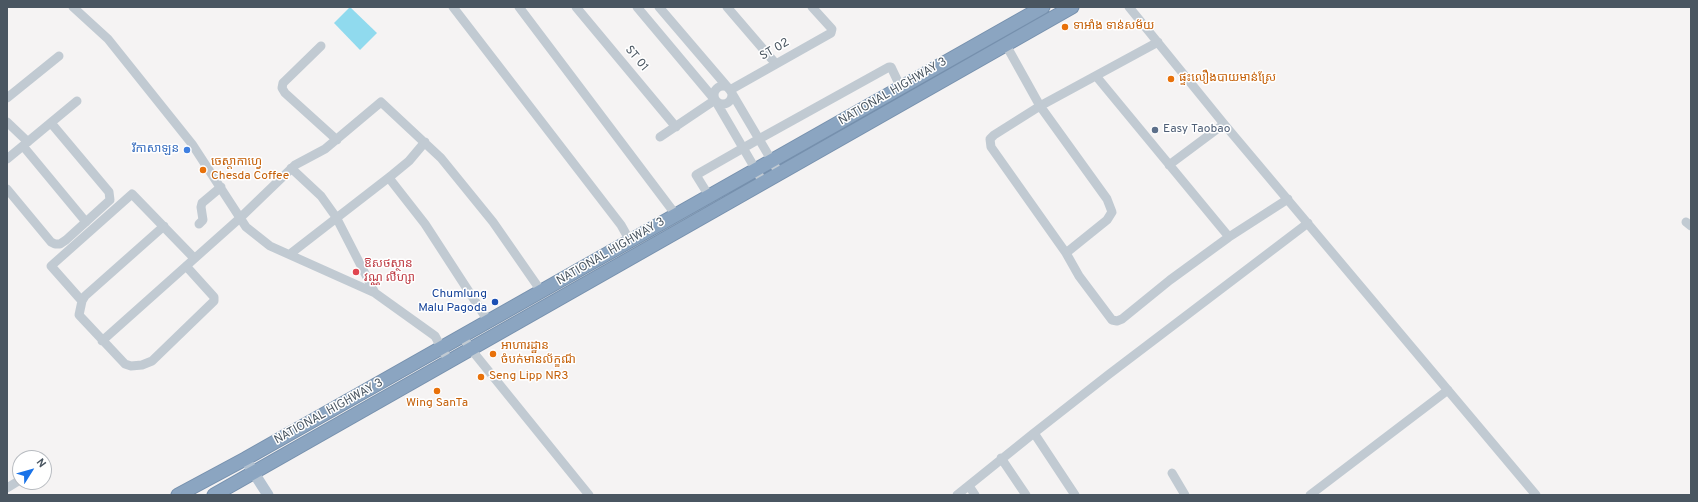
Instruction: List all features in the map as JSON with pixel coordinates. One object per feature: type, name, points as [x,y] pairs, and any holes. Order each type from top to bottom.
[{"type":"highway","name":"NATIONAL HIGHWAY 3","points":[[178,495],[245,459],[1043,7]]},
{"type":"highway","name":"NATIONAL HIGHWAY 3","points":[[214,495],[448,360],[1072,7]]},
{"type":"main road","points":[[245,459],[268,495]]},
{"type":"street","points":[[73,7],[108,39],[192,144],[246,227],[270,246],[376,293],[434,336],[448,360]]},
{"type":"street","points":[[453,7],[621,225],[630,241]]},
{"type":"street","points":[[519,7],[676,215]]},
{"type":"street","name":"ST 01","points":[[576,7],[676,127]]},
{"type":"street","points":[[637,7],[715,100],[763,182]]},
{"type":"street","points":[[659,7],[730,90],[779,173]]},
{"type":"street","points":[[727,7],[776,64]]},
{"type":"street","name":"ST 02","points":[[730,90],[832,31],[832,29],[812,7]]},
{"type":"street","points":[[1129,7],[1224,124],[1536,495]]},
{"type":"street","points":[[1158,42],[1040,106],[990,139],[991,147],[1066,253],[1079,276],[1112,320],[1117,321],[1229,237],[1288,199]]},
{"type":"street","points":[[1006,44],[1040,106],[1107,199],[1112,212],[1107,220],[1066,253]]},
{"type":"street","points":[[322,46],[283,83],[282,88],[285,93],[337,140]]},
{"type":"street","points":[[7,98],[59,56]]},
{"type":"street","points":[[709,196],[696,176],[759,139],[889,67],[891,67],[901,88]]},
{"type":"street","points":[[1096,76],[1229,237]]},
{"type":"street","points":[[725,86],[730,90],[731,98],[728,103],[720,104],[715,100],[714,94],[719,87],[725,86]]},
{"type":"street","points":[[660,137],[715,100]]},
{"type":"street","points":[[7,159],[77,101]]},
{"type":"street","points":[[102,341],[240,218],[291,168],[337,140],[380,102],[441,158],[493,222],[541,291]]},
{"type":"street","points":[[7,122],[86,222]]},
{"type":"street","points":[[7,188],[51,242],[55,244],[60,244],[66,240],[110,200],[109,192],[51,123]]},
{"type":"street","points":[[1169,166],[1224,124]]},
{"type":"street","points":[[290,254],[336,217],[389,178],[409,161],[425,142]]},
{"type":"street","points":[[291,168],[321,196],[336,217],[376,293]]},
{"type":"street","points":[[389,178],[425,224],[488,321]]},
{"type":"street","points":[[199,224],[203,220],[201,207],[202,203],[221,187]]},
{"type":"street","points":[[82,301],[51,266],[132,194],[194,258]]},
{"type":"street","points":[[957,495],[1001,458],[1108,375],[1308,223]]},
{"type":"street","points":[[164,226],[82,301],[79,315],[125,364],[142,365],[156,358],[214,301],[214,297],[186,266]]},
{"type":"street","points":[[462,336],[470,348],[589,495]]},
{"type":"street","points":[[1310,495],[1448,390]]},
{"type":"street","points":[[1034,433],[1075,495]]},
{"type":"street","points":[[1001,458],[1026,495]]},
{"type":"street","points":[[1172,473],[1185,495]]},
{"type":"street","points":[[969,486],[974,495]]},
{"type":"water","points":[[350,7],[377,33],[360,50],[334,23]]},
{"type":"place","name":"ទាអាំង ទាន់សម័យ","points":[[1065,27]]},
{"type":"place","name":"ផ្ទះលឿងបាយមាន់ស្រែ","points":[[1171,79]]},
{"type":"place","name":"Easy Taobao","points":[[1155,130]]},
{"type":"place","name":"រីកាសាឡន","points":[[187,150]]},
{"type":"place","name":"ចេស្ដាកាហ្វេ Chesda Coffee","points":[[203,170]]},
{"type":"place","name":"ឱសថស្ថាន វណ្ណ លីហ្សា","points":[[356,272]]},
{"type":"place","name":"Chumlung Malu Pagoda","points":[[495,302]]},
{"type":"place","name":"អាហារដ្ឋាន ចំបក់មានល័ក្ខណ៏","points":[[493,354]]},
{"type":"place","name":"Seng Lipp NR3","points":[[481,377]]},
{"type":"place","name":"Wing SanTa","points":[[437,391]]}]
